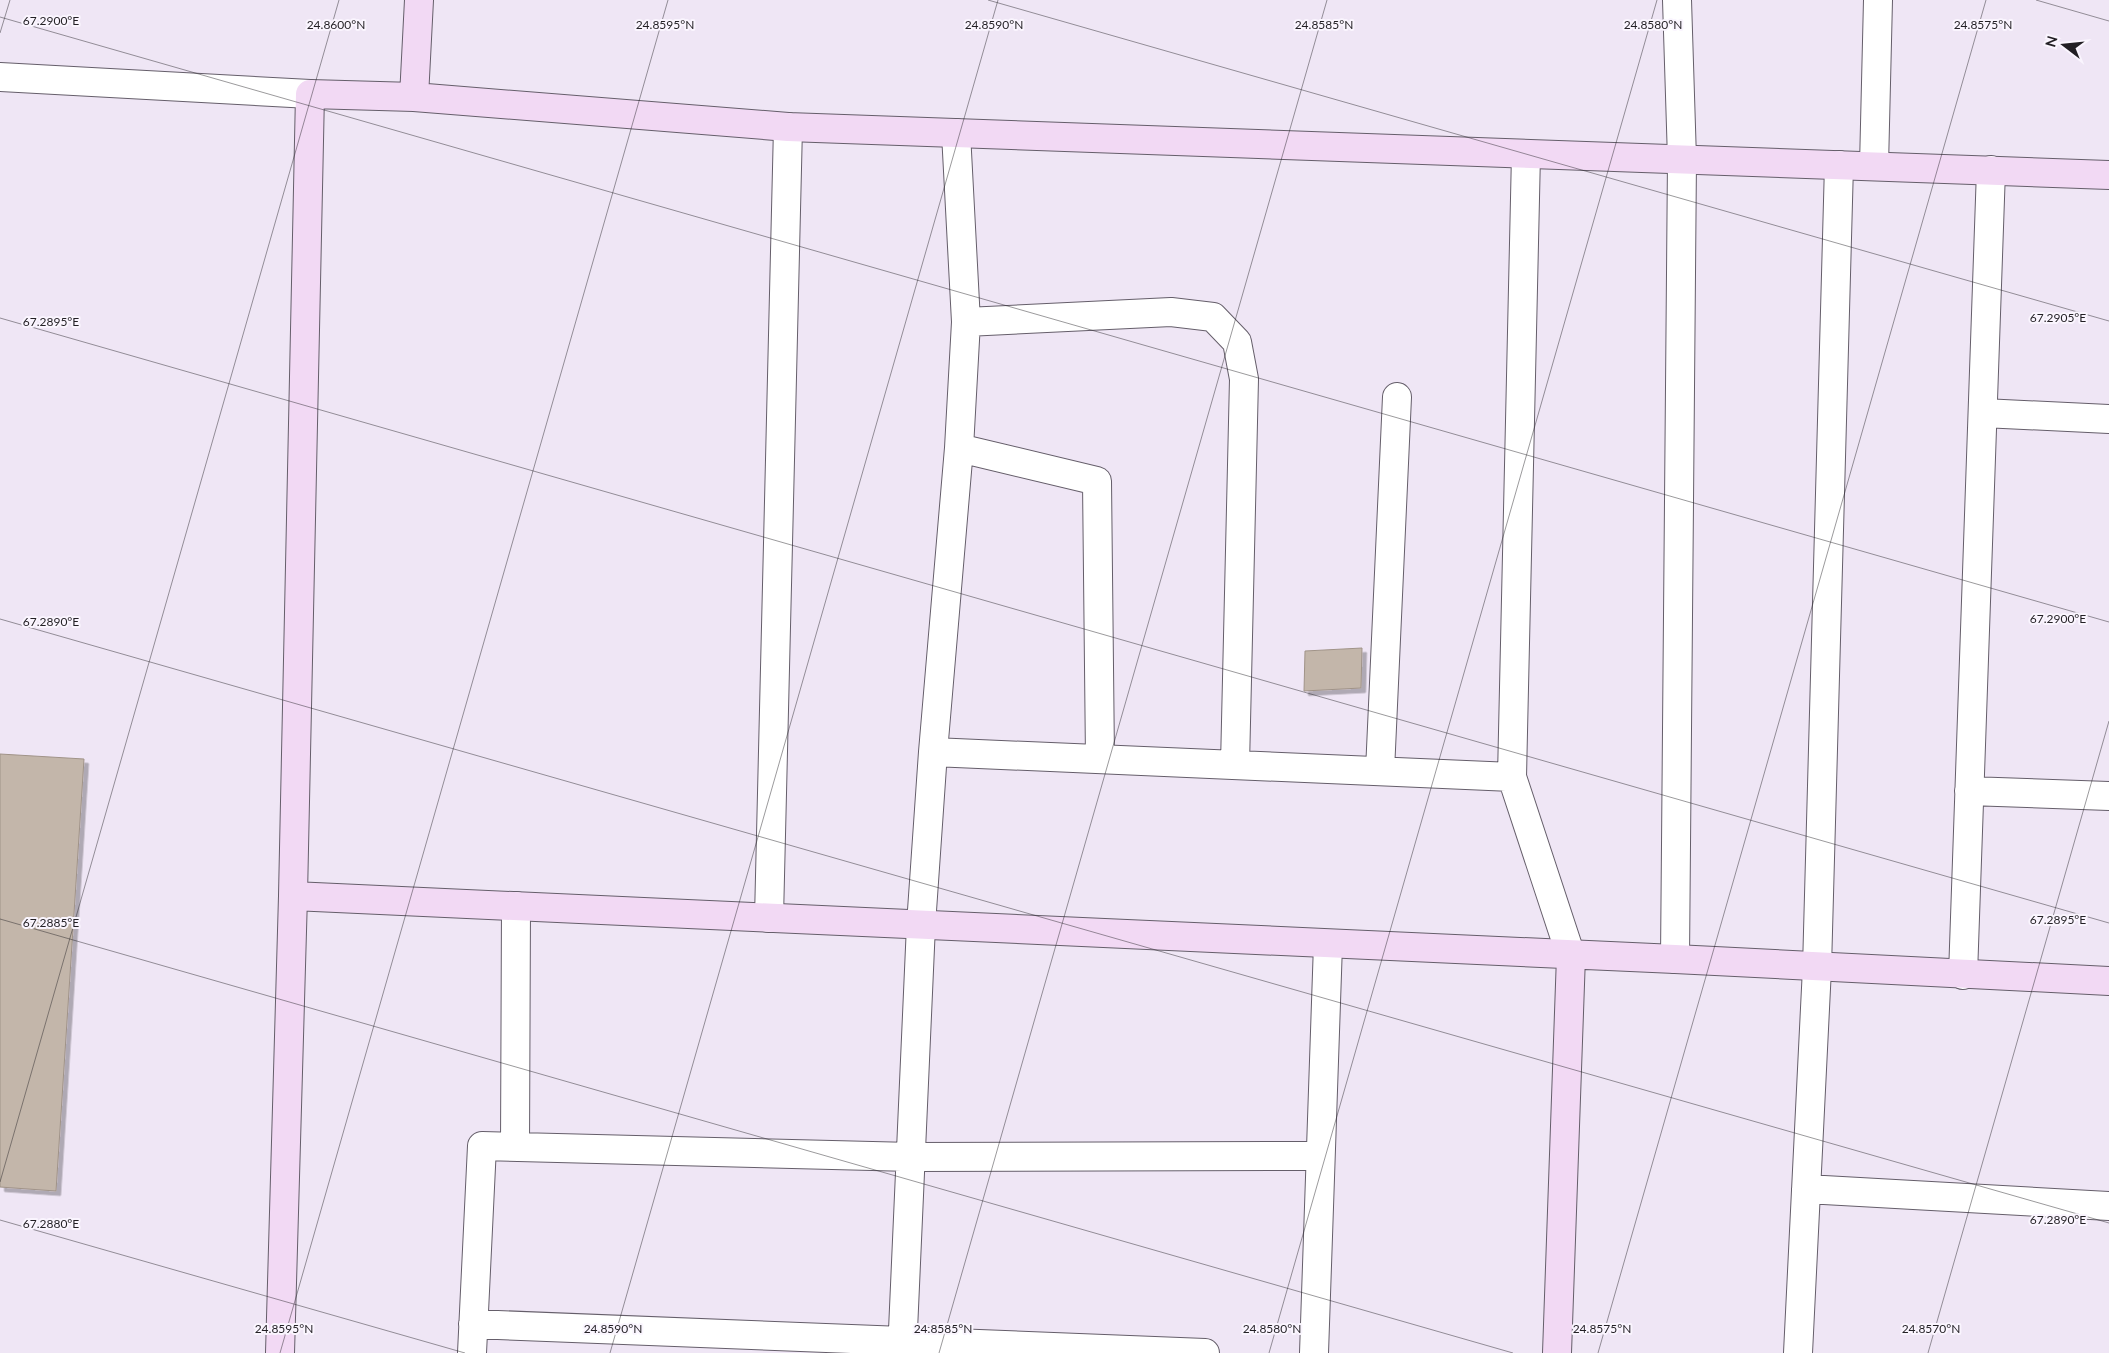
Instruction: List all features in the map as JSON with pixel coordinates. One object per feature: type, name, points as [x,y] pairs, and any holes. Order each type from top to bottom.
[{"type":"street","points":[[414,97],[419,0]]},
{"type":"street","points":[[1675,959],[1682,160],[1677,0]]},
{"type":"street","points":[[1874,166],[1878,0]]},
{"type":"street","points":[[0,77],[310,94],[414,97],[788,127],[2109,175]]},
{"type":"street","points":[[280,1353],[293,896],[310,94]]},
{"type":"street","points":[[769,918],[788,127]]},
{"type":"street","points":[[903,1346],[921,925],[933,752],[959,448],[966,322],[956,133]]},
{"type":"street","points":[[1526,154],[1512,778],[1571,956],[1556,1353]]},
{"type":"street","points":[[1798,1353],[1817,968],[1839,165]]},
{"type":"street","points":[[1963,974],[1991,170]]},
{"type":"street","points":[[966,322],[1171,312],[1213,317],[1237,342],[1244,379],[1235,765]]},
{"type":"street","points":[[1380,771],[1397,397]]},
{"type":"street","points":[[1983,413],[2109,420]]},
{"type":"street","points":[[959,448],[1097,481],[1100,759]]},
{"type":"street","points":[[933,752],[1512,778]]},
{"type":"street","points":[[1969,791],[2109,796]]},
{"type":"street","points":[[293,896],[1571,956],[1675,959],[1817,968],[2109,981]]},
{"type":"street","points":[[515,1147],[516,906]]},
{"type":"street","points":[[1314,1353],[1328,944]]},
{"type":"street","points":[[472,1353],[482,1146],[912,1157],[1320,1156]]},
{"type":"street","points":[[1806,1189],[2109,1206]]},
{"type":"street","points":[[473,1324],[903,1346],[1205,1353]]},
{"type":"building","points":[[1362,648],[1361,688],[1304,691],[1305,651]]},
{"type":"building","points":[[0,754],[84,759],[56,1191],[0,1187]]}]
